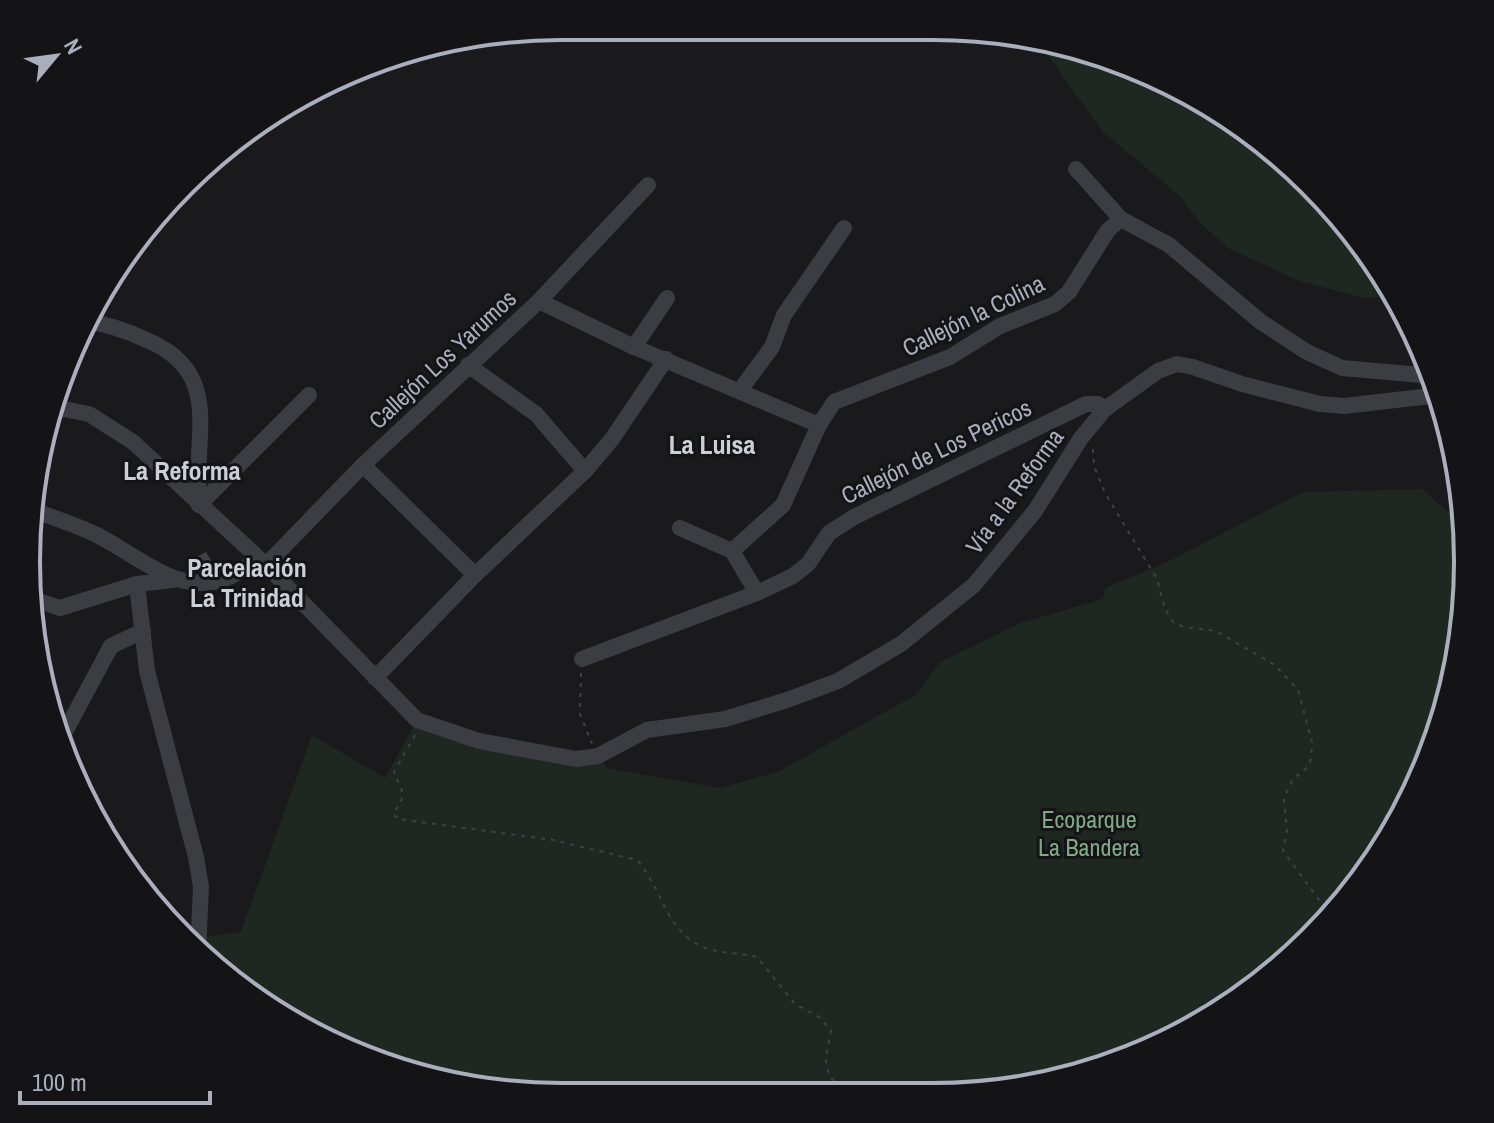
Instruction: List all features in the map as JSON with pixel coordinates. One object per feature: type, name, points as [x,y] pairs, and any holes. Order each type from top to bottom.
[{"type":"street","points":[[1076,169],[1121,219],[1169,245],[1261,322],[1307,352],[1342,368],[1419,375]]},
{"type":"street","name":"Callejón Los Yarumos","points":[[42,602],[60,608],[137,584],[173,580],[206,584],[227,580],[262,562],[539,301],[648,185]]},
{"type":"street","name":"Callejón la Colina","points":[[732,551],[783,505],[819,425],[834,402],[950,357],[1000,326],[1055,304],[1069,292],[1108,230],[1121,219]]},
{"type":"street","points":[[741,389],[772,347],[784,315],[844,228]]},
{"type":"street","points":[[634,347],[667,298]]},
{"type":"street","points":[[539,301],[634,347],[741,389],[819,425]]},
{"type":"street","points":[[99,322],[162,346],[181,358],[194,376],[201,402],[196,480],[199,505]]},
{"type":"street","points":[[375,678],[475,575],[585,471],[612,439],[666,359]]},
{"type":"street","name":"Vía a la Reforma","points":[[63,409],[89,414],[114,427],[262,562],[422,723],[542,756],[576,759],[598,756],[647,730],[725,719],[838,681],[901,644],[974,585],[1035,511],[1081,438],[1105,409],[1158,371],[1177,364],[1320,404],[1344,406],[1427,396]]},
{"type":"street","points":[[468,365],[536,414],[585,471]]},
{"type":"street","points":[[199,505],[309,395]]},
{"type":"street","name":"Callejón de Los Pericos","points":[[582,659],[757,593],[808,564],[829,533],[854,517],[1086,404],[1098,404],[1105,409]]},
{"type":"street","points":[[363,465],[475,575]]},
{"type":"street","points":[[42,514],[95,534],[173,580]]},
{"type":"street","points":[[680,528],[732,551],[757,593]]},
{"type":"street","points":[[137,584],[147,671],[196,857],[201,887],[199,936]]},
{"type":"street","points":[[67,727],[111,646],[143,631]]},
{"type":"path","points":[[1095,440],[1094,466],[1105,493],[1157,579],[1165,609],[1173,622],[1184,627],[1216,631],[1275,665],[1298,690],[1312,742],[1311,759],[1308,767],[1293,779],[1284,798],[1287,832],[1283,851],[1324,906]]},
{"type":"path","points":[[582,659],[580,714],[598,756]]},
{"type":"path","points":[[422,723],[394,772],[403,798],[403,804],[393,814],[398,819],[553,840],[637,860],[675,927],[685,937],[710,950],[757,957],[795,1004],[825,1021],[831,1030],[824,1064],[836,1083]]},
{"type":"green space","points":[[1046,53],[1100,68],[1163,94],[1250,148],[1325,218],[1366,272],[1380,297],[1364,298],[1300,281],[1228,248],[1197,220],[1181,197],[1102,131]]},
{"type":"green space","name":"Ecoparque La Bandera","points":[[1422,489],[1452,515],[1454,562],[1450,630],[1426,729],[1384,822],[1325,905],[1250,975],[1193,1013],[1132,1043],[1034,1073],[967,1082],[562,1083],[493,1079],[394,1055],[331,1029],[272,995],[201,938],[241,932],[312,735],[385,778],[417,720],[598,756],[607,768],[720,788],[778,772],[917,694],[939,663],[1020,623],[1103,599],[1105,588],[1169,561],[1303,492]]},
{"type":"building","points":[[206,552],[214,566],[196,572],[190,560]]},
{"type":"district","name":"La Luisa","points":[[712,444]]},
{"type":"district","name":"La Reforma","points":[[182,470]]},
{"type":"district","name":"Parcelación La Trinidad","points":[[247,582]]}]
